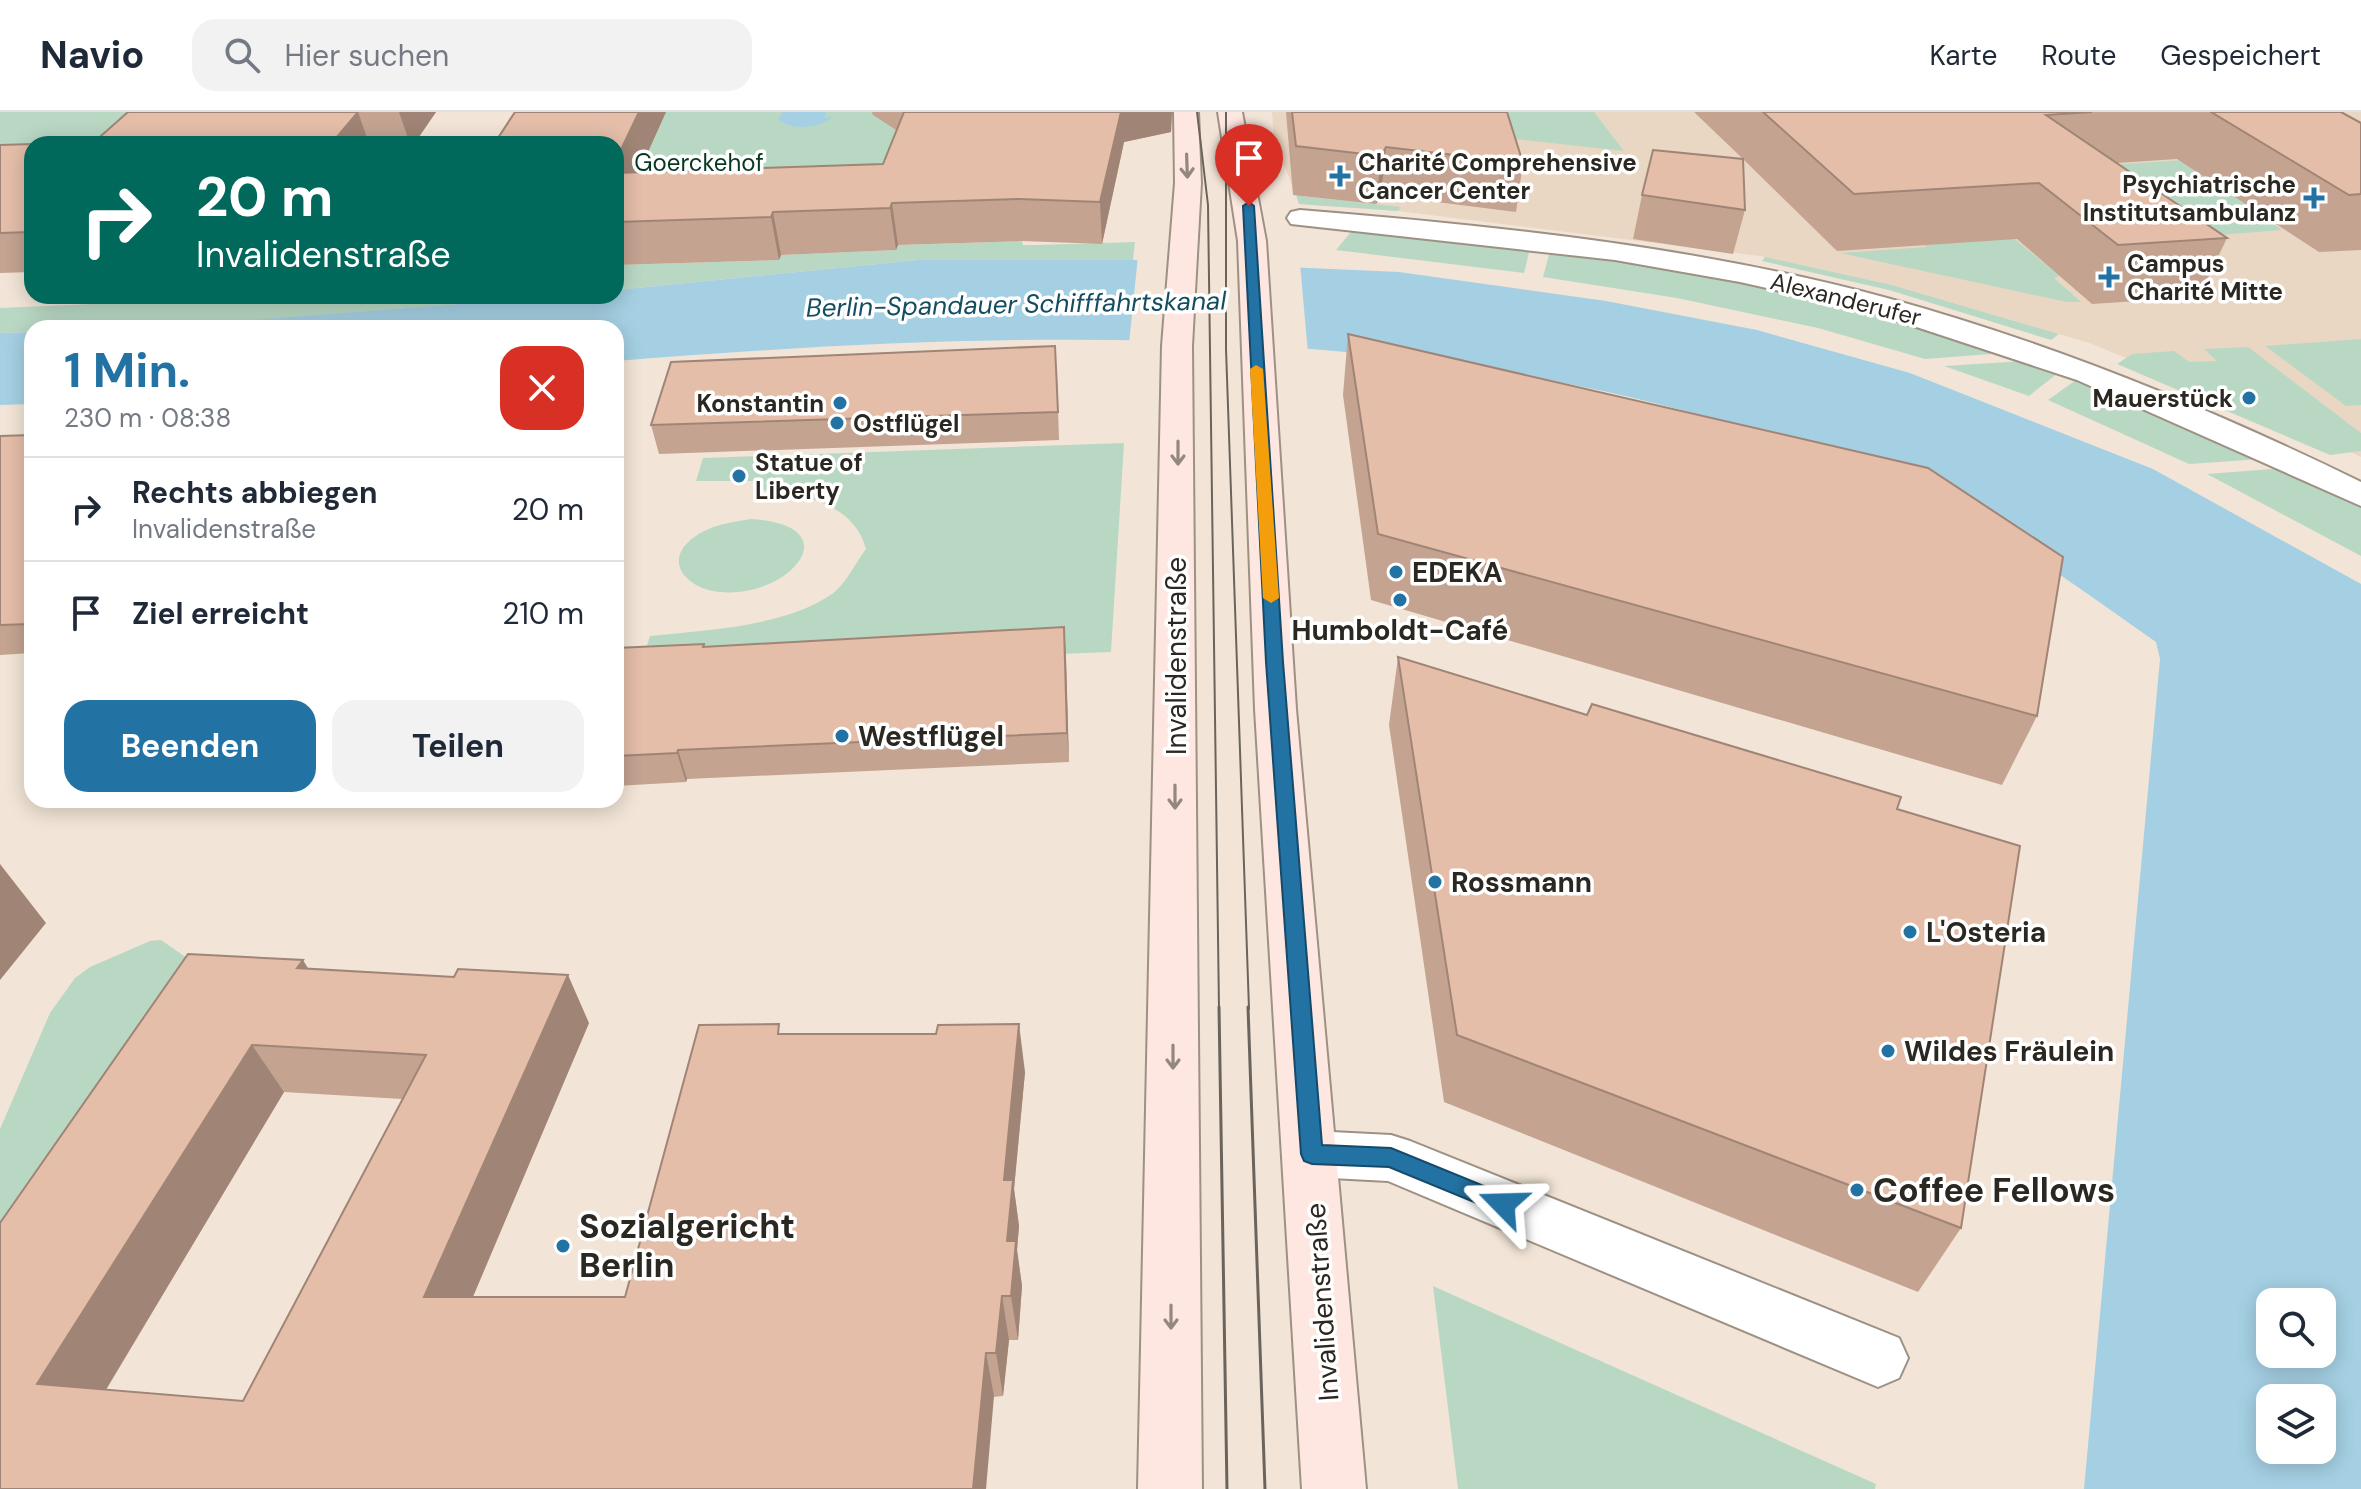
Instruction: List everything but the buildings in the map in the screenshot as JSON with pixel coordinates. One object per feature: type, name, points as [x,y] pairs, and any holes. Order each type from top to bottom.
[{"type":"main road","name":"Invalidenstraße","points":[[1170,1489],[1177,346],[1188,183],[1186,112]]},
{"type":"main road","name":"Invalidenstraße","points":[[1230,112],[1230,135],[1250,211],[1255,351],[1334,1489]]},
{"type":"street","name":"Alexanderufer","points":[[1300,218],[1541,243],[1803,286],[1934,320],[2057,362],[2202,420],[2361,495]]},
{"type":"street","points":[[1312,1154],[1391,1158],[1878,1358]]},
{"type":"shaded area","name":"Campus Charité Mitte","points":[[1272,112],[2361,112],[2361,457],[2284,421],[2089,343],[1892,285],[1760,256],[1398,211],[1299,204],[1274,138]]},
{"type":"green space","points":[[0,112],[161,112],[135,136],[24,136],[24,169],[0,170]]},
{"type":"green space","name":"Goerckehof","points":[[666,112],[923,112],[889,205],[624,214],[624,205]]},
{"type":"green space","points":[[1505,112],[1594,112],[1624,151],[1514,139]]},
{"type":"green space","points":[[2215,158],[2303,215],[2264,217],[2282,230],[2131,242],[2028,170]]},
{"type":"green space","points":[[1294,186],[1302,196],[1401,207],[1398,211],[1299,204]]},
{"type":"green space","points":[[1996,224],[2060,276],[2054,278],[2081,302],[2067,302],[1840,253],[1926,247],[1919,240]]},
{"type":"green space","points":[[1355,227],[1530,248],[1524,273],[1336,250]]},
{"type":"green space","points":[[1022,241],[1023,245],[1135,242],[1133,260],[919,260],[624,289],[624,265],[779,260],[781,255],[896,250],[898,245]]},
{"type":"green space","points":[[1550,251],[1665,268],[1779,291],[1892,319],[2004,353],[1925,359],[1818,328],[1677,298],[1543,277]]},
{"type":"green space","points":[[1765,257],[1892,285],[2059,334],[2051,340],[1889,290],[1762,261]]},
{"type":"green space","points":[[93,304],[460,304],[256,320],[24,320],[24,332],[0,333],[0,308]]},
{"type":"green space","points":[[2361,339],[2361,405],[2346,406],[2265,346]]},
{"type":"green space","points":[[2248,347],[2361,433],[2361,451],[2330,455],[2117,364],[2132,354],[2174,351],[2189,362],[2217,361],[2204,349]]},
{"type":"green space","points":[[2025,361],[2058,373],[2029,396],[1944,366]]},
{"type":"green space","points":[[2076,380],[2261,459],[2189,464],[2048,400]]},
{"type":"green space","points":[[1124,443],[1111,652],[639,671],[650,636],[720,629],[791,614],[837,590],[866,549],[860,533],[850,521],[838,511],[809,498],[761,490],[762,481],[696,481],[703,458]]},
{"type":"green space","points":[[2285,468],[2361,508],[2361,556],[2207,474]]},
{"type":"green space","points":[[751,519],[783,525],[800,535],[804,548],[798,562],[784,576],[739,592],[713,591],[686,577],[679,563],[684,546],[714,527]]},
{"type":"green space","points":[[161,940],[190,960],[0,1232],[0,1129],[50,1013],[75,978],[90,967],[150,941]]},
{"type":"green space","points":[[1433,1286],[1876,1484],[1875,1489],[1458,1489]]},
{"type":"water","points":[[783,112],[826,112],[825,118],[833,116],[820,124],[797,127],[778,119]]},
{"type":"water","name":"Berlin-Spandauer Schifffahrtskanal","points":[[919,260],[1133,260],[1399,272],[1606,301],[1757,330],[1910,373],[2153,469],[2361,584],[2361,1489],[2084,1489],[2160,659],[2156,642],[2052,569],[1981,523],[1868,464],[1820,448],[1599,390],[1461,366],[1321,350],[1180,342],[1039,340],[897,343],[624,360],[624,320],[249,320],[458,304],[624,304],[624,289]]},
{"type":"water","points":[[24,332],[24,404],[0,405],[0,333]]},
{"type":"pier","points":[[1138,256],[1300,264],[1308,353],[1129,344]]},
{"type":"tram line","points":[[1197,112],[1208,205],[1219,1009]]},
{"type":"tram line","points":[[1226,112],[1226,349],[1249,1009]]},
{"type":"tram line","points":[[1219,1007],[1227,1489]]},
{"type":"tram line","points":[[1248,1007],[1265,1489]]},
{"type":"slow traffic","points":[[1256,369],[1271,598]]},
{"type":"place","name":"Charité Comprehensive Cancer Center","points":[[1340,176]]},
{"type":"place","name":"Psychiatrische Institutsambulanz","points":[[2314,198]]},
{"type":"place","name":"Campus Charité Mitte","points":[[2109,277]]},
{"type":"place","name":"Mauerstück","points":[[2249,398]]},
{"type":"place","name":"Konstantin","points":[[840,403]]},
{"type":"place","name":"Ostflügel","points":[[837,423]]},
{"type":"place","name":"Statue of Liberty","points":[[739,476]]},
{"type":"place","name":"EDEKA","points":[[1396,572]]},
{"type":"place","name":"Humboldt-Café","points":[[1400,600]]},
{"type":"place","name":"Westflügel","points":[[842,736]]},
{"type":"place","name":"Rossmann","points":[[1435,882]]},
{"type":"place","name":"L'Osteria","points":[[1910,932]]},
{"type":"place","name":"Wildes Fräulein","points":[[1888,1051]]},
{"type":"place","name":"Coffee Fellows","points":[[1857,1190]]},
{"type":"place","name":"Sozialgericht Berlin","points":[[563,1246]]},
{"type":"route","points":[[1249,206],[1275,662],[1312,1154],[1391,1158],[1503,1204]]}]
